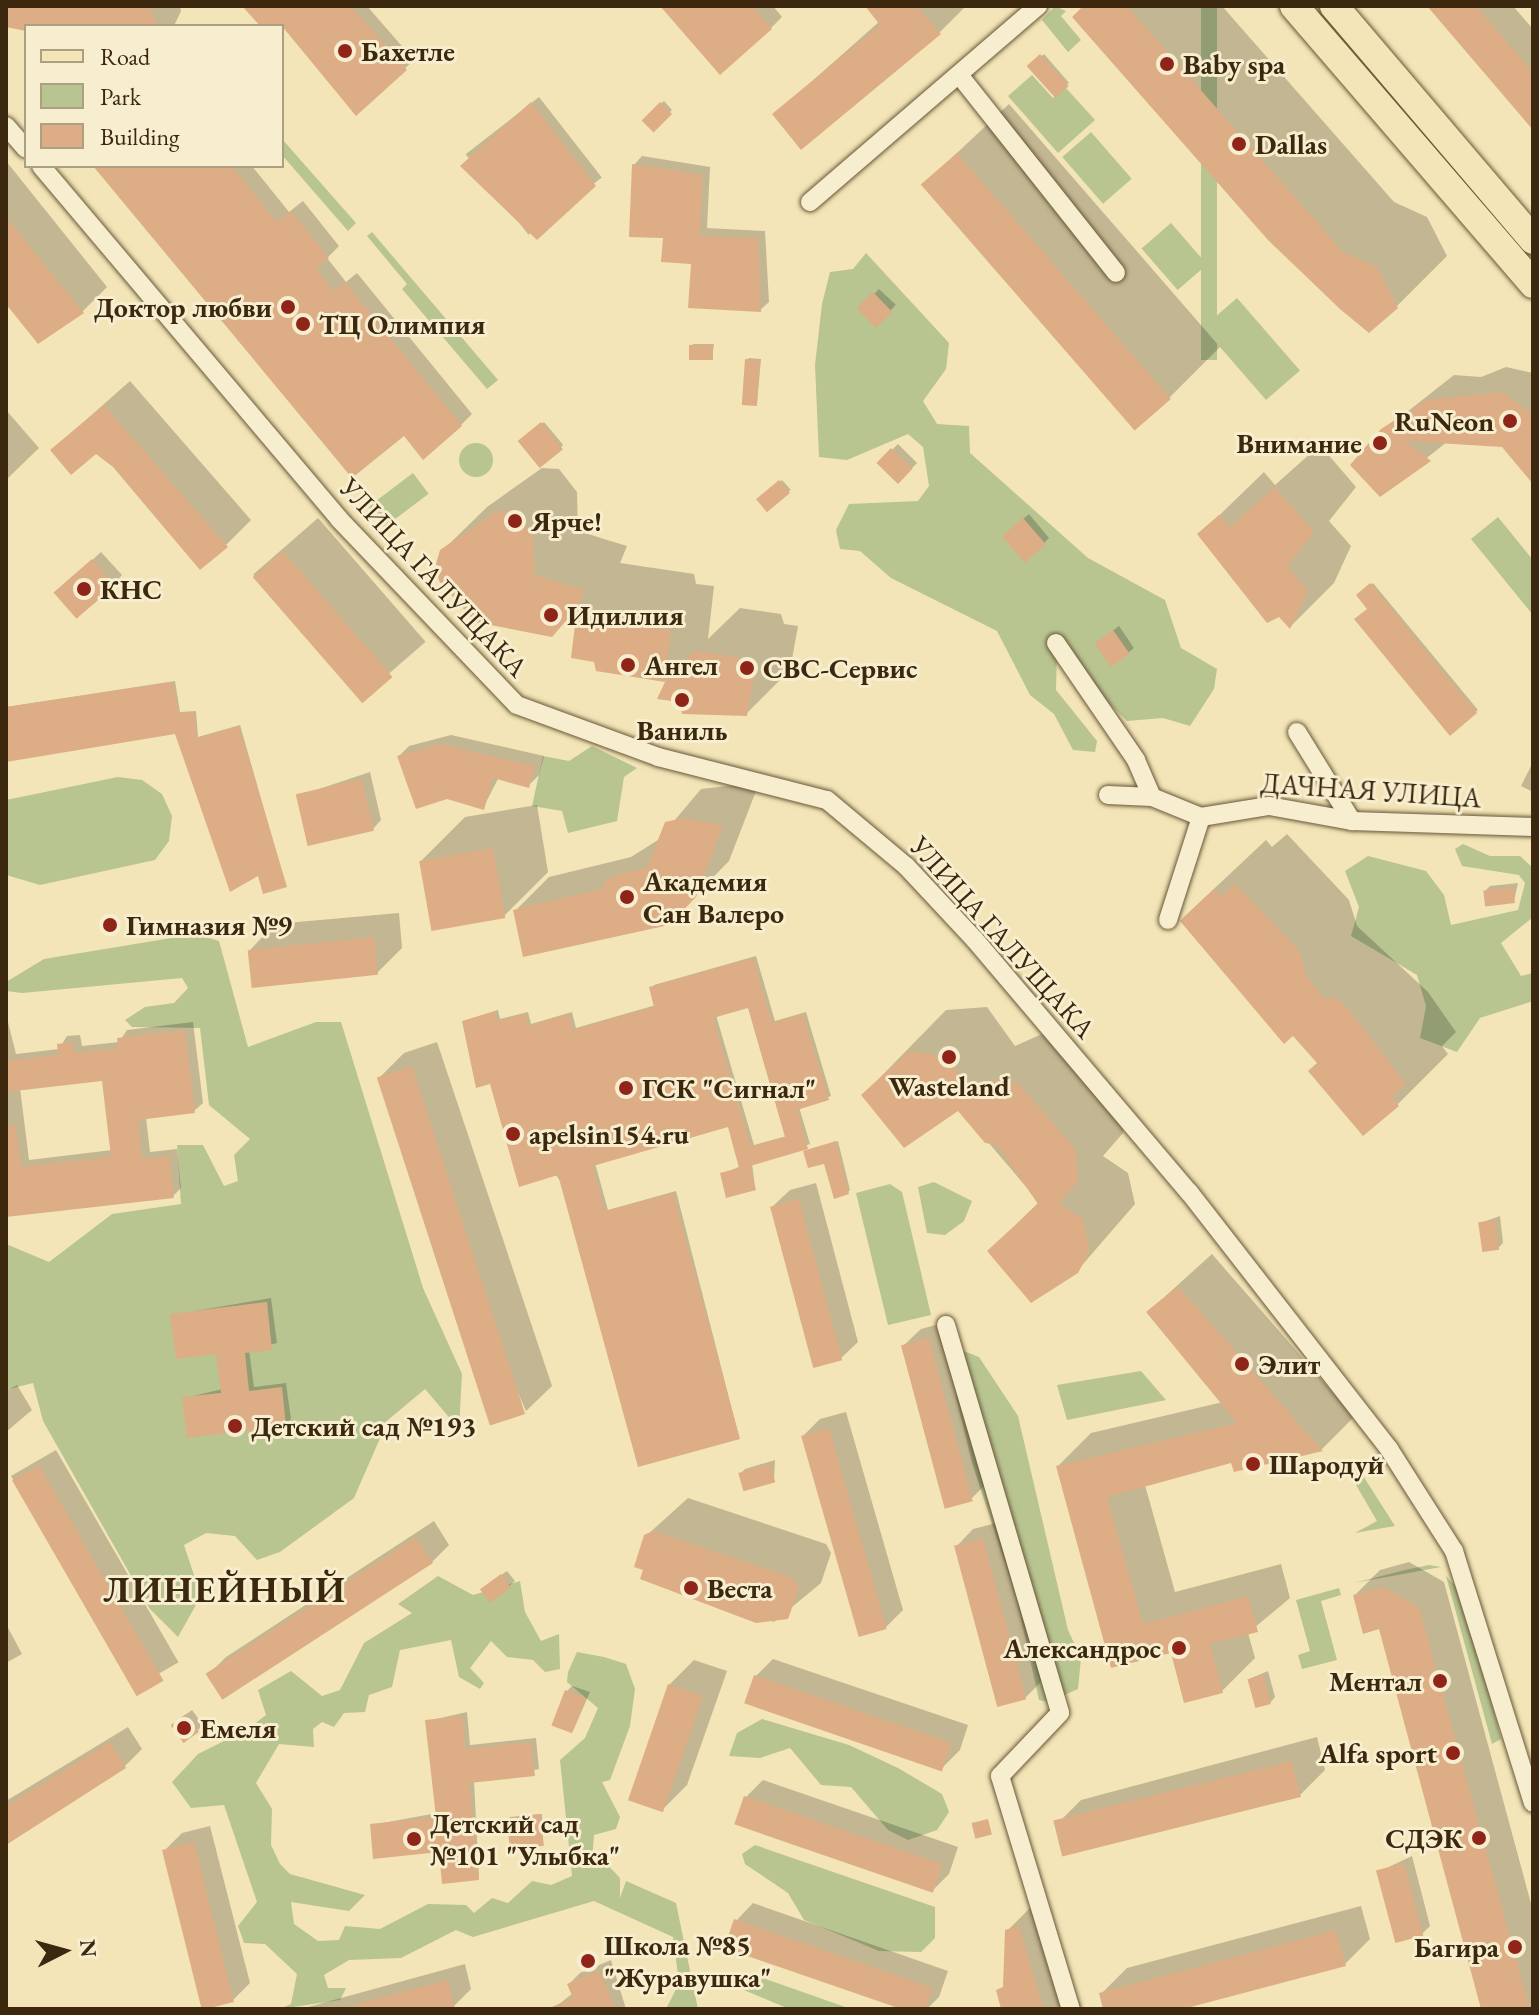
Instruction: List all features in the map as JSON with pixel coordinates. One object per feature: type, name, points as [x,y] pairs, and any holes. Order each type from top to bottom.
[{"type":"main road","points":[[1294,6],[1533,284]]},
{"type":"main road","points":[[1334,6],[1533,240]]},
{"type":"street","points":[[810,202],[1038,6]]},
{"type":"street","points":[[960,76],[1116,273]]},
{"type":"street","points":[[6,126],[24,147]]},
{"type":"street","name":"УЛИЦА ГАЛУЩАКА","points":[[43,168],[339,519],[517,705],[658,757],[827,800],[906,866],[975,940],[1189,1192],[1389,1449],[1446,1538],[1471,1591],[1533,1803]]},
{"type":"street","points":[[1056,643],[1136,760],[1152,797]]},
{"type":"street","points":[[1297,732],[1352,821]]},
{"type":"street","points":[[1108,795],[1152,797],[1201,817],[1168,920]]},
{"type":"street","name":"ДАЧНАЯ УЛИЦА","points":[[1201,817],[1269,806],[1352,821],[1533,827]]},
{"type":"street","points":[[946,1325],[1060,1713],[1000,1776],[1071,2009]]},
{"type":"green space","points":[[1055,6],[1066,11],[1061,16],[1081,40],[1068,52],[1042,20]]},
{"type":"green space","points":[[1201,6],[1217,6],[1217,360],[1201,360]]},
{"type":"green space","points":[[1032,75],[1053,98],[1066,88],[1095,120],[1058,153],[1008,96]]},
{"type":"green space","points":[[1091,132],[1132,179],[1103,204],[1062,157]]},
{"type":"green space","points":[[284,141],[356,223],[348,231],[284,157]]},
{"type":"green space","points":[[1171,223],[1207,265],[1178,290],[1142,249]]},
{"type":"green space","points":[[372,232],[498,380],[487,389],[402,289],[407,284],[367,236]]},
{"type":"green space","points":[[866,253],[949,343],[946,369],[923,401],[937,424],[969,426],[970,453],[1088,558],[1165,600],[1181,648],[1217,669],[1214,689],[1190,726],[1163,718],[1127,721],[1057,652],[1056,690],[1097,741],[1095,752],[1073,750],[1054,714],[1030,695],[997,631],[891,578],[860,551],[840,549],[836,530],[849,504],[918,501],[929,486],[923,447],[908,434],[847,460],[819,457],[815,365],[822,304],[830,272],[853,269]]},
{"type":"green space","points":[[1237,298],[1300,370],[1266,400],[1203,328]]},
{"type":"green space","points":[[476,443],[488,448],[493,460],[488,472],[476,477],[464,472],[459,460],[464,448]]},
{"type":"green space","points":[[413,473],[429,494],[384,527],[368,507]]},
{"type":"green space","points":[[1498,517],[1533,560],[1533,615],[1471,539]]},
{"type":"green space","points":[[592,746],[637,768],[624,777],[617,821],[568,833],[562,811],[532,806],[543,756],[569,761]]},
{"type":"green space","points":[[118,777],[142,780],[162,794],[172,816],[169,841],[155,860],[40,885],[6,875],[6,800]]},
{"type":"green space","points":[[1463,844],[1490,856],[1520,856],[1533,868],[1532,918],[1501,943],[1521,976],[1533,973],[1533,1001],[1480,1018],[1457,1052],[1420,1038],[1426,1006],[1417,975],[1351,936],[1359,907],[1345,871],[1368,856],[1426,871],[1444,895],[1451,925],[1518,910],[1525,883],[1519,875],[1462,866],[1455,849]]},
{"type":"green space","points":[[196,934],[219,941],[248,1047],[316,1022],[341,1022],[423,1288],[462,1374],[459,1429],[425,1389],[388,1420],[354,1498],[280,1552],[257,1560],[235,1536],[206,1533],[184,1545],[201,1596],[178,1637],[150,1609],[43,1421],[33,1383],[6,1390],[6,1244],[49,1262],[112,1214],[181,1204],[177,1145],[203,1145],[224,1186],[238,1181],[234,1155],[250,1139],[209,1105],[200,1028],[132,1027],[125,1020],[145,1007],[174,1003],[188,988],[182,978],[22,993],[6,991],[6,982],[44,959]]},
{"type":"green space","points":[[934,1182],[972,1201],[964,1221],[945,1235],[927,1233],[918,1187]]},
{"type":"green space","points":[[890,1184],[902,1192],[931,1315],[888,1325],[856,1193]]},
{"type":"green space","points":[[961,1350],[979,1357],[1018,1416],[1068,1630],[1081,1658],[1078,1689],[1049,1702],[1039,1700],[1016,1596],[972,1463],[956,1397]]},
{"type":"green space","points":[[1141,1371],[1166,1400],[1067,1420],[1057,1385]]},
{"type":"green space","points":[[1348,1459],[1353,1460],[1395,1526],[1355,1533],[1377,1521],[1345,1466]]},
{"type":"green space","points":[[1429,1565],[1441,1567],[1354,1583],[1405,1570]]},
{"type":"green space","points":[[438,1576],[473,1595],[520,1581],[525,1612],[541,1641],[559,1634],[560,1669],[545,1672],[533,1660],[507,1657],[491,1641],[470,1668],[484,1683],[480,1689],[459,1677],[451,1640],[400,1650],[392,1687],[369,1695],[365,1712],[344,1713],[334,1727],[322,1722],[313,1729],[314,1747],[279,1744],[256,1783],[272,1809],[271,1845],[280,1864],[290,1874],[365,1895],[349,1911],[291,1902],[294,1924],[318,1941],[339,1940],[345,1926],[380,1929],[428,1904],[466,1905],[474,1913],[492,1898],[508,1903],[532,1881],[551,1885],[572,1876],[560,1760],[585,1738],[598,1708],[567,1682],[568,1672],[577,1652],[604,1657],[626,1664],[635,1689],[630,1726],[610,1780],[602,1782],[620,1817],[616,1829],[594,1835],[592,1860],[602,1859],[620,1878],[620,1898],[626,1881],[676,1903],[698,2009],[666,2009],[679,1983],[673,1937],[594,1901],[473,1937],[456,1930],[401,1958],[349,1960],[324,1975],[328,1988],[346,1988],[340,2000],[280,2009],[291,2004],[297,1974],[265,1944],[244,1943],[238,1926],[257,1902],[224,1805],[191,1808],[172,1782],[198,1754],[238,1734],[249,1738],[249,1728],[266,1715],[258,1690],[291,1671],[322,1696],[340,1690],[364,1643],[412,1613],[398,1604]]},
{"type":"green space","points":[[1446,1576],[1463,1594],[1501,1739],[1492,1744]]},
{"type":"green space","points":[[1339,1588],[1341,1595],[1321,1601],[1337,1660],[1302,1669],[1298,1655],[1310,1651],[1296,1600]]},
{"type":"green space","points":[[762,1719],[849,1745],[898,1768],[942,1794],[949,1812],[937,1830],[908,1840],[888,1830],[851,1787],[821,1785],[790,1748],[760,1758],[729,1756],[737,1733]]},
{"type":"green space","points":[[755,1845],[935,1907],[935,1938],[921,1952],[879,1951],[804,1920],[788,1893],[745,1864],[742,1854]]},
{"type":"green space","points":[[731,1975],[760,1977],[851,2009],[789,2009],[744,1990]]},
{"type":"building","points":[[6,6],[149,6],[157,24],[24,24],[24,31],[6,27]]},
{"type":"building","name":"Бахетле","points":[[242,6],[351,6],[407,70],[356,116],[284,28],[284,24],[258,24]]},
{"type":"building","points":[[660,6],[752,6],[772,29],[720,75]]},
{"type":"building","points":[[865,6],[917,6],[941,34],[801,150],[772,114],[880,25]]},
{"type":"building","points":[[1083,6],[1127,6],[1343,252],[1377,267],[1398,308],[1369,333],[1268,240],[1072,17]]},
{"type":"building","points":[[1427,6],[1476,6],[1533,72],[1533,130]]},
{"type":"building","points":[[1040,54],[1069,86],[1055,98],[1027,66]]},
{"type":"building","points":[[531,102],[596,186],[537,240],[460,166]]},
{"type":"building","points":[[660,102],[672,114],[654,132],[642,120]]},
{"type":"building","points":[[957,153],[1171,399],[1135,431],[921,184]]},
{"type":"building","points":[[632,164],[703,175],[700,236],[758,238],[761,312],[688,308],[691,264],[661,262],[663,238],[629,237]]},
{"type":"building","name":"ТЦ Олимпия","points":[[95,168],[234,168],[277,222],[291,211],[329,258],[316,269],[334,291],[345,282],[462,426],[423,460],[404,436],[352,478]]},
{"type":"building","points":[[6,217],[84,313],[38,344],[6,304]]},
{"type":"building","points":[[873,292],[892,312],[876,328],[856,308]]},
{"type":"building","points":[[689,345],[713,345],[713,360],[689,360]]},
{"type":"building","points":[[745,359],[760,360],[757,406],[742,405]]},
{"type":"building","points":[[1501,392],[1533,414],[1533,484],[1502,447],[1405,441],[1431,461],[1380,497],[1350,465],[1381,429],[1426,400]]},
{"type":"building","points":[[104,405],[228,547],[200,570],[113,467],[96,454],[71,475],[50,450]]},
{"type":"building","points":[[541,422],[563,449],[540,468],[518,441]]},
{"type":"building","points":[[891,448],[913,469],[898,484],[876,463]]},
{"type":"building","points":[[779,480],[790,493],[767,512],[756,499]]},
{"type":"building","points":[[1275,487],[1314,532],[1287,566],[1308,591],[1290,629],[1279,617],[1267,623],[1197,534],[1219,515],[1230,527]]},
{"type":"building","name":"Идиллия","points":[[497,511],[515,512],[533,537],[535,575],[584,590],[578,607],[651,618],[652,628],[671,630],[665,682],[596,671],[594,662],[571,658],[577,608],[552,637],[475,622],[439,581],[436,564],[440,550]]},
{"type":"building","points":[[1023,518],[1046,544],[1025,563],[1002,536]]},
{"type":"building","points":[[283,551],[393,677],[362,703],[253,577]]},
{"type":"building","name":"КНС","points":[[92,559],[115,585],[76,619],[54,592]]},
{"type":"building","points":[[1370,583],[1477,713],[1450,736],[1354,619],[1367,609],[1356,595]]},
{"type":"building","points":[[1113,630],[1130,654],[1111,667],[1094,643]]},
{"type":"building","points":[[694,651],[738,657],[741,667],[755,670],[747,716],[682,714],[679,702],[657,699],[665,682]]},
{"type":"building","points":[[173,682],[179,713],[194,712],[197,738],[239,726],[287,887],[263,894],[258,876],[230,892],[175,734],[6,762],[6,707]]},
{"type":"building","points":[[439,744],[535,766],[529,788],[493,778],[484,810],[447,799],[416,809],[397,756]]},
{"type":"building","points":[[362,779],[374,831],[308,846],[296,794]]},
{"type":"building","points":[[684,818],[723,825],[696,897],[669,925],[523,957],[513,910],[605,888],[603,882],[622,873],[647,868],[665,822]]},
{"type":"building","points":[[493,848],[505,918],[431,931],[419,861]]},
{"type":"building","points":[[1235,884],[1299,950],[1307,977],[1325,999],[1335,997],[1350,1011],[1406,1084],[1392,1097],[1399,1106],[1363,1136],[1308,1071],[1317,1063],[1293,1036],[1284,1044],[1180,921],[1214,889],[1221,896]]},
{"type":"building","points":[[1513,887],[1515,903],[1485,907],[1483,891]]},
{"type":"building","points":[[374,937],[378,975],[252,988],[248,950]]},
{"type":"building","points":[[753,958],[772,1023],[803,1014],[829,1100],[797,1110],[808,1149],[750,1166],[756,1190],[726,1198],[720,1173],[739,1168],[728,1127],[593,1166],[605,1211],[673,1193],[740,1439],[638,1467],[558,1175],[519,1187],[490,1084],[476,1088],[462,1021],[495,1011],[498,1021],[525,1014],[528,1026],[569,1014],[573,1030],[654,1007],[649,987]],"holes":[[[748,1008],[785,1137],[751,1147],[713,1018]]]},
{"type":"building","points":[[185,1030],[195,1113],[138,1120],[142,1159],[169,1156],[174,1198],[6,1217],[6,1126],[16,1125],[21,1167],[111,1157],[102,1081],[6,1092],[6,1061],[58,1055],[57,1044],[73,1042],[74,1053],[118,1048],[117,1038]]},
{"type":"building","points":[[909,1051],[949,1057],[968,1091],[994,1080],[1019,1084],[1076,1150],[1078,1181],[1059,1203],[1083,1219],[1090,1251],[1078,1273],[1031,1303],[987,1251],[1038,1204],[997,1145],[985,1143],[958,1111],[904,1148],[861,1095]]},
{"type":"building","points":[[412,1066],[525,1414],[490,1426],[377,1077]]},
{"type":"building","points":[[836,1141],[849,1194],[834,1199],[824,1164],[808,1168],[803,1151]]},
{"type":"building","points":[[799,1199],[842,1360],[813,1368],[770,1207]]},
{"type":"building","points":[[1495,1220],[1499,1250],[1482,1252],[1478,1222]]},
{"type":"building","points":[[1178,1286],[1323,1451],[1234,1472],[1231,1463],[1107,1497],[1143,1624],[1248,1596],[1258,1632],[1210,1644],[1223,1693],[1184,1703],[1171,1653],[1111,1668],[1056,1466],[1237,1423],[1146,1312]]},
{"type":"building","points":[[267,1302],[272,1350],[245,1353],[249,1391],[282,1387],[286,1426],[187,1438],[182,1397],[221,1393],[216,1354],[176,1359],[170,1314]]},
{"type":"building","points":[[929,1338],[973,1501],[945,1509],[901,1346]]},
{"type":"building","points":[[829,1428],[887,1629],[859,1637],[801,1436]]},
{"type":"building","points":[[770,1464],[775,1482],[744,1491],[738,1473]]},
{"type":"building","points":[[39,1465],[164,1681],[137,1696],[12,1480]]},
{"type":"building","points":[[653,1531],[793,1578],[799,1588],[788,1619],[756,1623],[640,1579],[643,1570],[634,1567],[644,1535]]},
{"type":"building","points":[[416,1537],[433,1563],[222,1700],[205,1674]]},
{"type":"building","points":[[983,1538],[1026,1699],[997,1707],[954,1546]]},
{"type":"building","points":[[501,1574],[511,1588],[490,1603],[480,1589]]},
{"type":"building","points":[[1383,1587],[1419,1607],[1530,2009],[1481,2009],[1379,1629],[1363,1634],[1353,1595]]},
{"type":"building","points":[[754,1675],[952,1743],[942,1771],[744,1703]]},
{"type":"building","points":[[1263,1675],[1271,1704],[1255,1708],[1248,1679]]},
{"type":"building","points":[[668,1684],[703,1696],[663,1812],[628,1800]]},
{"type":"building","points":[[565,1690],[586,1698],[572,1733],[551,1725]]},
{"type":"building","name":"Емеля","points":[[186,1714],[199,1732],[184,1743],[171,1725]]},
{"type":"building","points":[[462,1716],[466,1749],[531,1742],[535,1776],[469,1783],[479,1880],[442,1884],[439,1852],[373,1859],[370,1824],[436,1817],[425,1720]]},
{"type":"building","points":[[110,1742],[126,1768],[6,1845],[6,1806]]},
{"type":"building","points":[[1292,1761],[1301,1797],[1062,1856],[1053,1821]]},
{"type":"building","points":[[744,1796],[943,1864],[933,1893],[734,1824]]},
{"type":"building","points":[[540,1814],[544,1846],[510,1850],[506,1818]]},
{"type":"building","points":[[988,1819],[992,1835],[975,1839],[972,1823]]},
{"type":"building","points":[[194,1842],[234,2002],[202,2009],[162,1850]]},
{"type":"building","points":[[1404,1863],[1423,1935],[1395,1943],[1376,1871]]},
{"type":"building","points":[[734,1919],[933,1988],[925,2009],[901,2009],[724,1948]]},
{"type":"building","points":[[1019,1926],[1044,2009],[1001,2009],[996,1990],[1003,1987],[1005,1930]]},
{"type":"building","points":[[1336,1930],[1346,1966],[1183,2009],[1103,2009],[1099,1993]]},
{"type":"building","points":[[599,1970],[616,2009],[547,2009],[573,1998],[567,1984]]},
{"type":"building","points":[[448,1980],[455,2009],[357,2009],[356,2004]]},
{"type":"place","name":"Бахетле","points":[[345,51]]},
{"type":"place","name":"Baby spa","points":[[1167,64]]},
{"type":"place","name":"Dallas","points":[[1239,144]]},
{"type":"place","name":"Доктор любви","points":[[288,307]]},
{"type":"place","name":"ТЦ Олимпия","points":[[303,324]]},
{"type":"place","name":"RuNeon","points":[[1510,421]]},
{"type":"place","name":"Внимание","points":[[1380,443]]},
{"type":"place","name":"Ярче!","points":[[515,521]]},
{"type":"place","name":"КНС","points":[[84,589]]},
{"type":"place","name":"Идиллия","points":[[551,615]]},
{"type":"place","name":"Ангел","points":[[628,665]]},
{"type":"place","name":"СВС-Сервис","points":[[747,668]]},
{"type":"place","name":"Ваниль","points":[[682,700]]},
{"type":"place","name":"Академия Сан Валеро","points":[[627,897]]},
{"type":"place","name":"Гимназия №9","points":[[110,925]]},
{"type":"place","name":"Wasteland","points":[[949,1057]]},
{"type":"place","name":"ГСК \"Сигнал\"","points":[[626,1088]]},
{"type":"place","name":"apelsin154.ru","points":[[513,1134]]},
{"type":"place","name":"Элит","points":[[1242,1364]]},
{"type":"place","name":"Детский сад №193","points":[[235,1426]]},
{"type":"place","name":"Шародуй","points":[[1253,1464]]},
{"type":"place","name":"Веста","points":[[691,1588]]},
{"type":"place","name":"Александрос","points":[[1179,1648]]},
{"type":"place","name":"Ментал","points":[[1440,1681]]},
{"type":"place","name":"Емеля","points":[[184,1728]]},
{"type":"place","name":"Alfa sport","points":[[1453,1753]]},
{"type":"place","name":"СДЭК","points":[[1479,1838]]},
{"type":"place","name":"Детский сад №101 \"Улыбка\"","points":[[414,1839]]},
{"type":"place","name":"Багира","points":[[1515,1947]]},
{"type":"place","name":"Школа №85 \"Журавушка\"","points":[[588,1961]]},
{"type":"district","name":"ЛИНЕЙНЫЙ","points":[[225,1590]]}]
